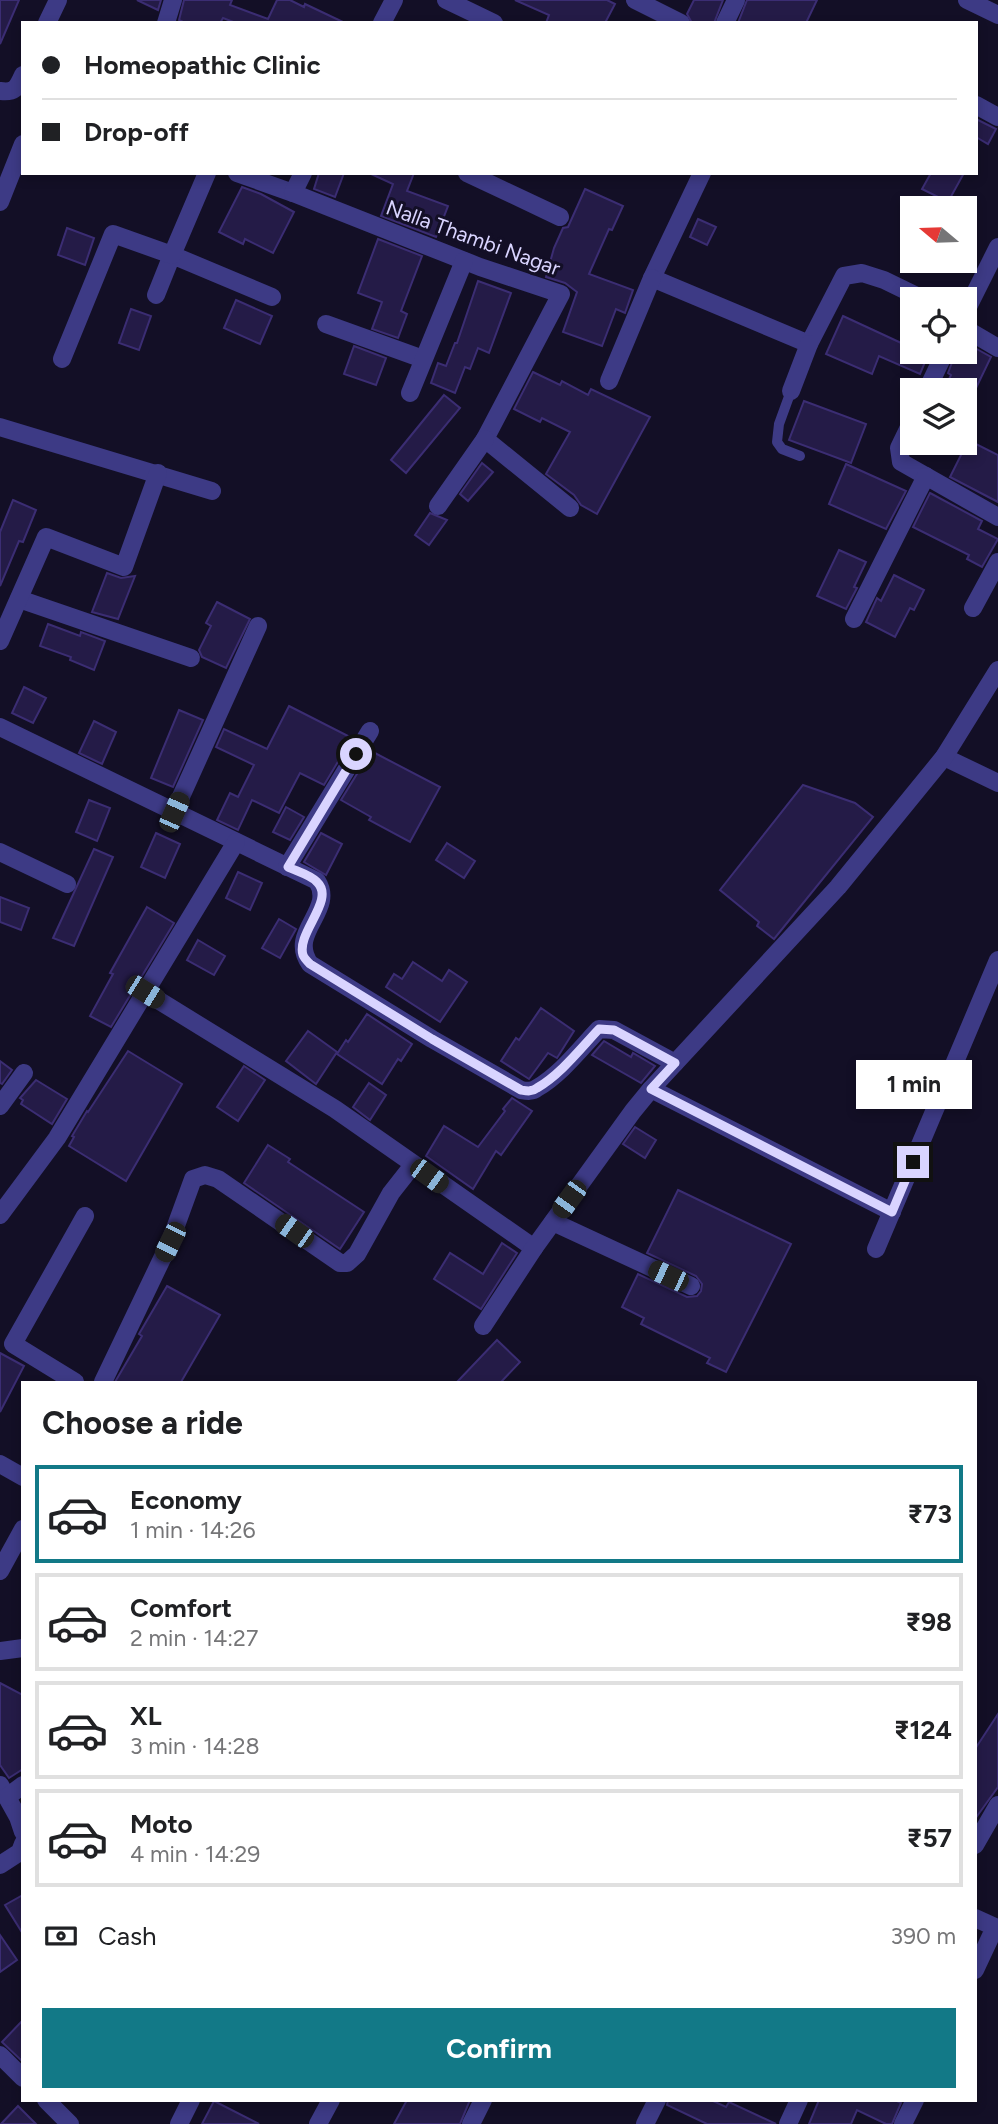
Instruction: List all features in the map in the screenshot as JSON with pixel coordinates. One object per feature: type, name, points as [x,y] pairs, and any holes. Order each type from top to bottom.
[{"type":"street","points":[[48,21],[58,0]]},
{"type":"street","points":[[167,21],[173,0]]},
{"type":"street","points":[[383,21],[394,0]]},
{"type":"street","points":[[446,0],[490,21]]},
{"type":"street","points":[[635,0],[677,21]]},
{"type":"street","points":[[726,21],[736,0]]},
{"type":"street","points":[[967,0],[998,15]]},
{"type":"street","points":[[0,91],[11,92],[21,78]]},
{"type":"street","points":[[978,106],[998,117]]},
{"type":"street","points":[[0,202],[21,149]]},
{"type":"street","points":[[156,295],[206,175]]},
{"type":"street","name":"Nalla Thambi Nagar","points":[[243,175],[464,261],[561,294],[485,439]]},
{"type":"street","points":[[293,193],[302,175]]},
{"type":"street","points":[[471,175],[560,217]]},
{"type":"street","points":[[609,382],[652,278],[701,175]]},
{"type":"street","points":[[62,359],[113,234],[172,255],[271,297]]},
{"type":"street","points":[[977,288],[998,247]]},
{"type":"street","points":[[410,393],[464,261]]},
{"type":"street","points":[[791,391],[809,344],[844,276],[862,273],[900,288]]},
{"type":"street","points":[[652,278],[809,344]]},
{"type":"street","points":[[326,324],[424,359]]},
{"type":"street","points":[[977,336],[998,348]]},
{"type":"street","points":[[0,427],[212,491]]},
{"type":"street","points":[[438,506],[485,439],[570,508]]},
{"type":"street","points":[[900,449],[898,454],[901,462],[998,517]]},
{"type":"street","points":[[0,641],[46,537],[124,567],[158,473]]},
{"type":"street","points":[[854,619],[926,476]]},
{"type":"street","points":[[973,608],[998,562]]},
{"type":"street","points":[[19,599],[191,659]]},
{"type":"street","points":[[174,812],[258,626]]},
{"type":"street","points":[[483,1326],[534,1248],[651,1089],[838,887],[944,757],[998,670]]},
{"type":"street","points":[[0,727],[317,881],[322,889],[322,898],[303,942],[303,954],[310,964],[521,1090],[536,1089],[599,1029],[614,1030],[675,1063]]},
{"type":"street","points":[[288,867],[370,731]]},
{"type":"street","points":[[944,757],[998,783]]},
{"type":"street","points":[[0,1215],[57,1138],[236,842]]},
{"type":"street","points":[[0,852],[67,884]]},
{"type":"street","points":[[876,1249],[998,960]]},
{"type":"street","points":[[145,992],[335,1109],[534,1248]]},
{"type":"street","points":[[0,1106],[24,1073]]},
{"type":"street","points":[[651,1089],[892,1212]]},
{"type":"street","points":[[103,1381],[170,1242],[193,1179],[199,1175],[218,1179],[340,1263],[347,1263],[357,1254],[391,1193],[413,1165]]},
{"type":"street","points":[[73,1381],[13,1344],[85,1216]]},
{"type":"street","points":[[554,1222],[691,1286]]},
{"type":"street","points":[[0,1464],[21,1476]]},
{"type":"street","points":[[0,1572],[21,1533]]},
{"type":"street","points":[[0,1651],[21,1648]]},
{"type":"street","points":[[21,1786],[4,1791],[21,1826]]},
{"type":"street","points":[[977,1842],[998,1805]]},
{"type":"street","points":[[0,1865],[21,1849]]},
{"type":"street","points":[[977,1919],[996,1928],[977,1966]]},
{"type":"street","points":[[0,2055],[21,2073]]},
{"type":"street","points":[[48,2102],[70,2124]]},
{"type":"street","points":[[178,2124],[190,2102]]},
{"type":"street","points":[[318,2124],[330,2102]]},
{"type":"street","points":[[471,2124],[482,2102]]},
{"type":"street","points":[[645,2124],[656,2102]]},
{"type":"street","points":[[788,2124],[798,2102]]},
{"type":"street","points":[[903,2124],[914,2102]]},
{"type":"lane","points":[[791,391],[779,424],[777,442],[782,449],[800,456]]},
{"type":"building","points":[[0,0],[19,0],[0,44]]},
{"type":"building","points":[[137,0],[161,0],[158,10]]},
{"type":"building","points":[[184,0],[232,0],[230,5],[268,19],[277,0],[290,0],[341,21],[231,21],[223,18],[221,21],[179,20]]},
{"type":"building","points":[[515,0],[607,0],[615,4],[606,21],[547,21],[549,15]]},
{"type":"building","points":[[694,0],[723,0],[715,21],[691,21],[687,14]]},
{"type":"building","points":[[747,0],[817,0],[807,21],[739,21]]},
{"type":"building","points":[[978,120],[996,129],[988,144],[978,138]]},
{"type":"building","points":[[318,175],[343,175],[335,197],[314,189]]},
{"type":"building","points":[[373,175],[413,175],[407,191],[448,206],[436,237],[381,216],[393,184]]},
{"type":"building","points":[[930,175],[963,175],[951,196],[936,196],[922,189]]},
{"type":"building","points":[[242,187],[294,212],[273,253],[245,239],[243,244],[219,232]]},
{"type":"building","points":[[585,189],[623,206],[612,230],[609,229],[589,274],[633,290],[625,313],[616,309],[602,346],[563,332],[577,292],[565,283],[546,277],[554,248],[563,228],[568,227]]},
{"type":"building","points":[[698,219],[716,227],[707,245],[690,237]]},
{"type":"building","points":[[67,228],[94,238],[85,265],[58,255]]},
{"type":"building","points":[[378,239],[422,256],[401,311],[407,314],[398,338],[372,329],[382,302],[358,293]]},
{"type":"building","points":[[478,281],[511,293],[489,353],[478,348],[470,369],[465,367],[455,393],[431,383],[438,363],[446,366],[457,343]]},
{"type":"building","points":[[236,300],[272,316],[260,344],[224,328]]},
{"type":"building","points":[[131,309],[151,316],[139,350],[119,343]]},
{"type":"building","points":[[843,316],[900,342],[900,364],[924,364],[920,374],[879,356],[872,374],[826,354]]},
{"type":"building","points":[[354,346],[386,358],[376,385],[344,374]]},
{"type":"building","points":[[977,349],[991,357],[977,386],[977,378],[950,378],[951,375],[948,373],[951,364],[977,364]]},
{"type":"building","points":[[533,372],[560,385],[562,381],[588,395],[591,389],[650,417],[597,514],[581,505],[574,495],[546,474],[570,432],[542,418],[540,422],[514,409]]},
{"type":"building","points":[[444,395],[460,408],[406,473],[391,460]]},
{"type":"building","points":[[804,401],[866,424],[851,463],[789,440]]},
{"type":"building","points":[[977,444],[998,455],[998,502],[950,477],[961,455],[977,455]]},
{"type":"building","points":[[482,463],[493,472],[468,501],[460,494]]},
{"type":"building","points":[[846,464],[906,491],[886,529],[829,504]]},
{"type":"building","points":[[930,493],[982,521],[978,529],[998,539],[982,567],[967,559],[969,555],[913,527]]},
{"type":"building","points":[[13,500],[36,510],[0,586],[0,532]]},
{"type":"building","points":[[430,513],[447,520],[429,545],[415,535]]},
{"type":"building","points":[[839,550],[866,562],[846,609],[817,596]]},
{"type":"building","points":[[107,573],[121,578],[135,576],[118,619],[92,612]]},
{"type":"building","points":[[894,575],[924,590],[914,610],[910,608],[895,637],[866,622],[877,598],[881,601]]},
{"type":"building","points":[[217,602],[250,619],[226,668],[202,657],[199,650],[211,626],[206,623]]},
{"type":"building","points":[[48,624],[80,636],[81,632],[105,641],[94,670],[70,660],[71,657],[40,646]]},
{"type":"building","points":[[24,687],[46,698],[33,723],[12,713]]},
{"type":"building","points":[[289,706],[350,737],[351,740],[324,785],[300,773],[279,813],[252,800],[238,830],[217,820],[230,793],[238,797],[254,765],[216,747],[224,729],[267,749]]},
{"type":"building","points":[[179,710],[203,720],[173,787],[151,778]]},
{"type":"building","points":[[94,721],[116,732],[102,764],[79,753]]},
{"type":"building","points":[[371,751],[440,787],[410,842],[369,820],[371,817],[341,800]]},
{"type":"building","points":[[803,785],[855,803],[873,817],[774,939],[757,926],[759,922],[720,890]]},
{"type":"building","points":[[89,800],[110,808],[97,841],[76,832]]},
{"type":"building","points":[[286,807],[304,817],[290,840],[273,832]]},
{"type":"building","points":[[156,833],[180,844],[165,878],[141,867]]},
{"type":"building","points":[[321,833],[342,844],[326,875],[304,862]]},
{"type":"building","points":[[447,843],[475,861],[464,878],[436,860]]},
{"type":"building","points":[[94,849],[113,857],[74,946],[53,938]]},
{"type":"building","points":[[238,872],[262,883],[250,910],[226,898]]},
{"type":"building","points":[[0,897],[29,908],[21,930],[0,922]]},
{"type":"building","points":[[147,907],[174,923],[111,1027],[90,1016],[113,974],[110,973]]},
{"type":"building","points":[[279,919],[296,929],[280,958],[262,948]]},
{"type":"building","points":[[198,940],[225,956],[214,975],[187,960]]},
{"type":"building","points":[[413,962],[442,981],[449,970],[467,982],[440,1022],[386,987],[394,974],[402,979]]},
{"type":"building","points":[[541,1008],[574,1031],[557,1058],[548,1053],[529,1079],[501,1061]]},
{"type":"building","points":[[367,1014],[412,1044],[401,1061],[398,1059],[382,1084],[337,1054]]},
{"type":"building","points":[[308,1031],[337,1052],[316,1084],[286,1061]]},
{"type":"building","points":[[604,1041],[631,1057],[633,1053],[655,1066],[641,1083],[592,1055]]},
{"type":"building","points":[[128,1051],[182,1084],[126,1181],[69,1146],[87,1111]]},
{"type":"building","points":[[0,1061],[12,1070],[2,1084],[0,1083]]},
{"type":"building","points":[[244,1066],[265,1080],[238,1121],[217,1107]]},
{"type":"building","points":[[36,1080],[67,1099],[52,1124],[21,1104],[23,1100],[20,1098]]},
{"type":"building","points":[[369,1083],[386,1095],[370,1120],[353,1107]]},
{"type":"building","points":[[512,1098],[532,1111],[501,1155],[496,1151],[473,1189],[426,1156],[444,1126],[478,1147]]},
{"type":"building","points":[[635,1127],[656,1140],[645,1158],[623,1144]]},
{"type":"building","points":[[268,1145],[290,1159],[288,1162],[364,1212],[340,1249],[244,1183]]},
{"type":"building","points":[[678,1190],[791,1244],[726,1372],[707,1363],[710,1358],[641,1324],[644,1318],[622,1307],[638,1274],[687,1297],[697,1296],[701,1291],[702,1284],[696,1276],[647,1253]]},
{"type":"building","points":[[502,1243],[517,1253],[481,1309],[434,1279],[450,1253],[483,1274]]},
{"type":"building","points":[[167,1286],[220,1315],[182,1381],[116,1381],[142,1336],[139,1334]]},
{"type":"building","points":[[497,1340],[520,1362],[502,1381],[458,1381]]},
{"type":"building","points":[[0,1353],[24,1366],[0,1412]]},
{"type":"building","points":[[0,1683],[21,1694],[21,1770],[9,1778],[0,1765]]},
{"type":"building","points":[[998,1714],[998,1787],[977,1816],[977,1746]]},
{"type":"building","points":[[21,1896],[21,1931],[5,1905]]},
{"type":"building","points":[[0,1935],[17,1960],[0,1972]]},
{"type":"building","points":[[21,2022],[21,2060],[2,2042]]},
{"type":"building","points":[[216,2102],[259,2124],[202,2124]]},
{"type":"building","points":[[406,2102],[469,2102],[460,2124],[394,2124]]},
{"type":"building","points":[[668,2102],[715,2102],[726,2107],[729,2102],[776,2124],[707,2124],[667,2105]]},
{"type":"building","points":[[818,2102],[901,2103],[892,2124],[886,2124],[857,2110],[851,2124],[809,2124]]},
{"type":"building","points":[[18,2106],[36,2124],[1,2124]]},
{"type":"route","points":[[356,754],[288,867],[317,881],[322,889],[322,898],[303,942],[303,954],[310,964],[521,1090],[536,1089],[599,1029],[614,1030],[675,1063],[651,1089],[892,1212],[913,1162]]}]
